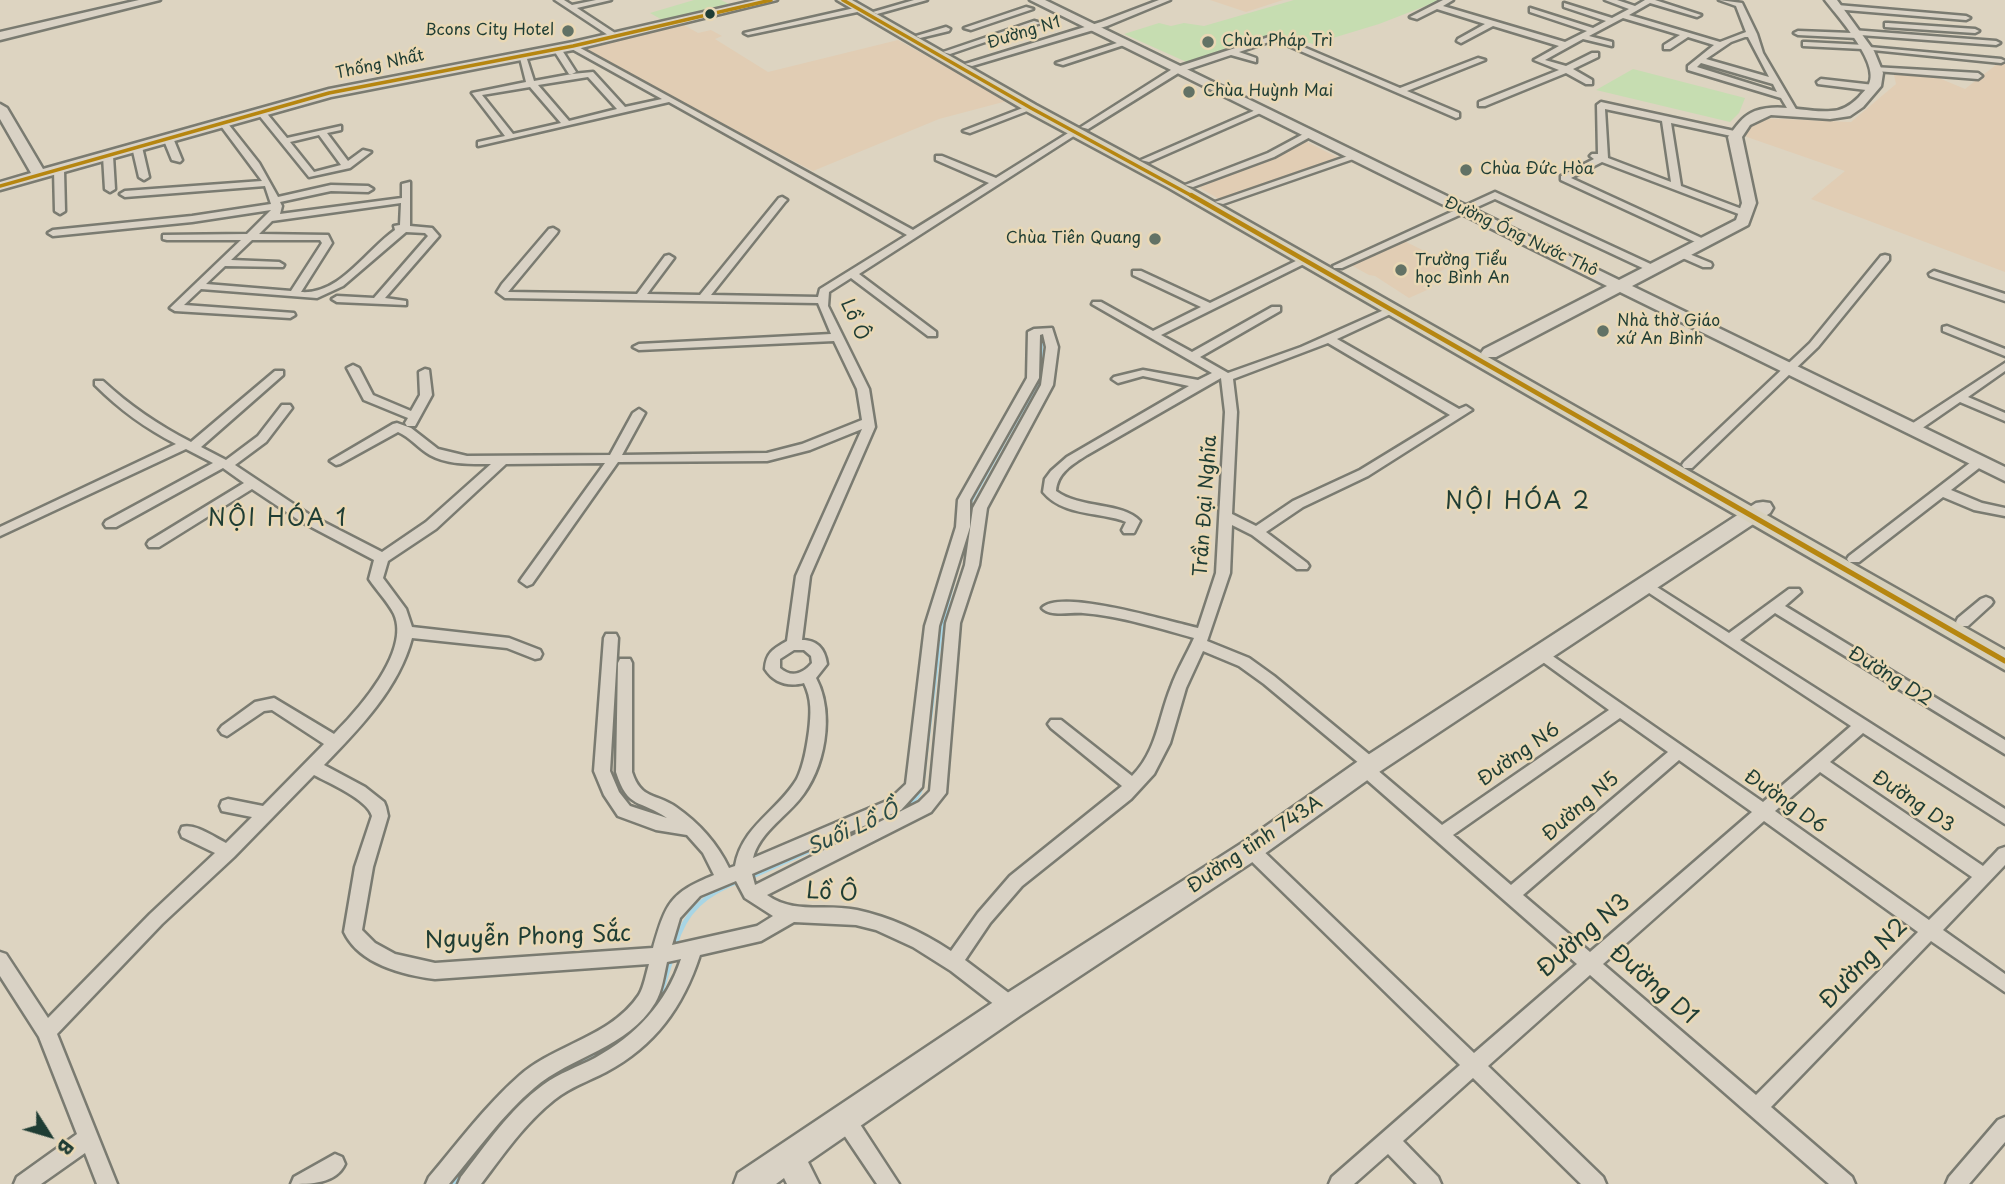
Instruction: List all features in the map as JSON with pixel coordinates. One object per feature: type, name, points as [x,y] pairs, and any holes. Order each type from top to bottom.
[{"type":"main road","points":[[843,0],[877,12],[894,25],[920,36],[969,64],[1304,260],[1688,464],[1756,512],[1854,559],[2005,646]]},
{"type":"main road","points":[[858,5],[1031,108],[1146,160],[1338,266],[1484,356],[1756,512],[2005,661]]},
{"type":"street","points":[[0,36],[154,0]]},
{"type":"street","points":[[559,0],[611,33]]},
{"type":"street","points":[[572,7],[607,0]]},
{"type":"street","name":"Thống Nhất","points":[[0,180],[59,170],[222,122],[383,82],[522,56],[757,0]]},
{"type":"street","name":"Thống Nhất","points":[[0,186],[38,172],[296,96],[381,76],[573,46],[771,0]]},
{"type":"street","points":[[877,12],[923,0]]},
{"type":"street","name":"Đường N1","points":[[969,64],[1093,27],[1167,0]]},
{"type":"street","points":[[1608,0],[1635,8]]},
{"type":"street","points":[[1589,82],[1568,70],[1538,61],[1591,30],[1651,0],[1697,15]]},
{"type":"street","points":[[1723,0],[1739,5],[1759,53],[1793,111]]},
{"type":"street","points":[[1414,17],[1441,2],[1492,23],[1565,45]]},
{"type":"street","points":[[1834,4],[1966,18]]},
{"type":"street","points":[[1736,134],[1760,113],[1844,113],[1871,91],[1878,79],[1877,69],[1834,4]]},
{"type":"street","points":[[748,33],[858,5]]},
{"type":"street","points":[[968,28],[1033,5]]},
{"type":"street","name":"Đường Ống Nước Thô","points":[[1033,5],[1093,27],[2005,475]]},
{"type":"street","points":[[1566,5],[1612,20]]},
{"type":"street","points":[[1532,10],[1591,30]]},
{"type":"street","points":[[947,52],[1037,23],[1015,13]]},
{"type":"street","points":[[1622,15],[1722,45]]},
{"type":"street","points":[[1461,41],[1492,23]]},
{"type":"street","points":[[920,36],[946,29]]},
{"type":"street","points":[[1806,44],[1975,31]]},
{"type":"street","points":[[1798,33],[1996,43]]},
{"type":"street","points":[[1667,47],[1687,34]]},
{"type":"street","points":[[1753,34],[1742,34],[1691,68],[1783,96]]},
{"type":"street","points":[[1580,36],[1609,44]]},
{"type":"street","name":"Lồ Ô","points":[[794,645],[803,576],[868,435],[869,421],[863,389],[823,306],[824,292],[1177,70],[1275,37],[1399,91]]},
{"type":"street","points":[[1858,38],[2001,61]]},
{"type":"street","points":[[1060,63],[1123,44]]},
{"type":"street","points":[[573,46],[913,234]]},
{"type":"street","points":[[555,47],[572,72]]},
{"type":"street","points":[[1231,52],[1253,60]]},
{"type":"street","points":[[1482,104],[1568,70],[1595,55]]},
{"type":"street","points":[[522,56],[528,79],[567,124]]},
{"type":"street","points":[[1399,91],[1481,60]]},
{"type":"street","points":[[1700,60],[1776,82]]},
{"type":"street","points":[[1877,69],[1978,76]]},
{"type":"street","points":[[511,137],[476,93],[532,82],[592,75],[622,109]]},
{"type":"street","points":[[1825,85],[1871,91]]},
{"type":"street","points":[[1399,91],[1456,115]]},
{"type":"street","points":[[481,144],[668,100]]},
{"type":"street","points":[[1602,158],[1600,106],[1736,134]]},
{"type":"street","points":[[0,108],[38,172]]},
{"type":"street","points":[[967,131],[1031,108]]},
{"type":"street","points":[[1146,160],[1261,111]]},
{"type":"street","points":[[261,112],[312,175],[347,166],[366,152]]},
{"type":"street","points":[[1666,119],[1677,189]]},
{"type":"street","points":[[222,122],[268,183],[276,203],[272,218],[175,308],[290,315]]},
{"type":"street","points":[[284,141],[338,128]]},
{"type":"street","points":[[321,132],[347,166]]},
{"type":"street","points":[[1190,186],[1271,155],[1309,134]]},
{"type":"street","points":[[1484,356],[1620,284],[1734,228],[1747,214],[1749,203],[1736,134]]},
{"type":"street","points":[[168,138],[177,160]]},
{"type":"street","points":[[137,148],[144,177]]},
{"type":"street","points":[[108,156],[110,189]]},
{"type":"street","points":[[1220,202],[1354,156]]},
{"type":"street","points":[[1590,156],[1602,158],[1747,214]]},
{"type":"street","points":[[939,158],[996,182]]},
{"type":"street","points":[[1602,158],[1564,178],[1704,243]]},
{"type":"street","points":[[59,170],[60,211]]},
{"type":"street","points":[[125,194],[268,183]]},
{"type":"street","points":[[405,228],[408,212],[405,200],[407,184]]},
{"type":"street","points":[[53,233],[192,219],[276,203],[331,188],[368,189]]},
{"type":"street","points":[[1338,266],[1460,209],[1498,196],[1653,269]]},
{"type":"street","points":[[272,218],[405,200]]},
{"type":"street","points":[[704,298],[782,200]]},
{"type":"street","points":[[204,287],[313,296],[330,292],[345,282],[394,234],[405,228]]},
{"type":"street","points":[[377,301],[434,236],[428,230],[386,230]]},
{"type":"street","points":[[553,231],[502,292],[506,295],[823,300]]},
{"type":"street","points":[[167,237],[253,235],[326,239],[327,243],[294,295]]},
{"type":"street","points":[[1682,254],[1707,265]]},
{"type":"street","points":[[639,298],[669,258]]},
{"type":"street","points":[[1688,464],[1814,345],[1885,258]]},
{"type":"street","points":[[1155,334],[1304,260]]},
{"type":"street","points":[[223,263],[279,265]]},
{"type":"street","points":[[851,273],[932,334]]},
{"type":"street","points":[[1137,273],[1208,306]]},
{"type":"street","points":[[1934,274],[2005,298]]},
{"type":"street","points":[[337,299],[402,303]]},
{"type":"street","points":[[1097,304],[1224,374]]},
{"type":"street","points":[[1194,356],[1276,309]]},
{"type":"street","points":[[1129,530],[1133,522],[1127,517],[1089,511],[1055,498],[1049,492],[1050,481],[1068,462],[1083,452],[1199,384],[1329,339],[1393,309]]},
{"type":"street","points":[[1947,329],[2005,353]]},
{"type":"street","points":[[436,1184],[494,1115],[527,1081],[558,1060],[629,1048],[654,1026],[674,1002],[685,979],[677,953],[672,914],[694,891],[724,877],[746,882],[925,807],[934,800],[937,793],[953,623],[972,565],[981,508],[1001,451],[1033,378],[1034,332],[1048,330],[1052,347],[1047,384],[1001,451],[980,475],[964,500],[963,527],[932,626],[914,787],[895,805],[746,882]]},
{"type":"street","points":[[639,347],[838,337]]},
{"type":"street","points":[[1257,531],[1298,504],[1364,473],[1462,412],[1329,339]]},
{"type":"street","points":[[1914,428],[2005,366]]},
{"type":"street","points":[[353,368],[368,397],[415,417]]},
{"type":"street","points":[[407,430],[426,395],[425,372]]},
{"type":"street","points":[[0,532],[190,446],[279,373]]},
{"type":"street","points":[[1118,379],[1143,373],[1199,384]]},
{"type":"street","name":"Trần Đại Nghĩa","points":[[954,961],[984,918],[1016,880],[1133,786],[1148,770],[1162,743],[1178,688],[1201,640],[1223,573],[1231,412],[1224,374]]},
{"type":"street","points":[[99,383],[121,404],[151,426],[225,464],[305,518],[382,558]]},
{"type":"street","points":[[1960,398],[2005,417]]},
{"type":"street","points":[[111,524],[225,464],[262,439],[286,408]]},
{"type":"street","points":[[527,581],[613,460],[639,413]]},
{"type":"street","points":[[336,461],[394,428],[407,430],[434,452],[446,457],[613,460],[766,457],[819,442],[869,421]]},
{"type":"street","points":[[47,1032],[156,919],[228,852],[335,743],[382,687],[399,659],[406,632],[401,613],[376,579],[382,558],[403,547],[448,512],[502,460]]},
{"type":"street","points":[[1854,559],[1979,462]]},
{"type":"street","points":[[154,544],[254,482]]},
{"type":"street","points":[[1941,491],[1979,507],[2005,512]]},
{"type":"street","name":"Đường tỉnh 743A","points":[[749,1184],[1011,1006],[1251,850],[1368,767],[1756,512]]},
{"type":"street","points":[[1227,517],[1257,531],[1302,566]]},
{"type":"street","points":[[1644,585],[2005,817]]},
{"type":"street","points":[[1729,640],[1794,592]]},
{"type":"street","points":[[1963,622],[1986,602]]},
{"type":"street","points":[[1049,608],[1076,607],[1096,610],[1201,640],[1244,662],[1269,680],[1368,767]]},
{"type":"street","name":"Đường D2","points":[[1775,607],[2005,748]]},
{"type":"street","points":[[406,632],[509,643],[535,654]]},
{"type":"street","points":[[611,638],[602,771],[611,795],[624,811],[656,823],[687,828]]},
{"type":"street","points":[[794,645],[807,645],[818,653],[820,664],[808,676],[788,680],[781,678],[772,669],[773,657],[777,652],[794,645]]},
{"type":"street","name":"Đường D6","points":[[1541,653],[2005,984]]},
{"type":"street","points":[[625,663],[624,772],[628,788],[638,798],[668,809],[687,828],[703,838],[716,854],[724,877]]},
{"type":"street","points":[[746,882],[744,851],[803,783],[810,764],[817,726],[818,699],[808,676]]},
{"type":"street","points":[[226,730],[260,706],[274,704],[335,743]]},
{"type":"street","name":"Đường N6","points":[[1441,835],[1620,710]]},
{"type":"street","points":[[1056,724],[1133,786]]},
{"type":"street","name":"Đường N3","points":[[1339,1184],[1862,725]]},
{"type":"street","name":"Đường N5","points":[[1511,895],[1678,752]]},
{"type":"street","name":"Đường D3","points":[[1819,763],[1984,876]]},
{"type":"street","name":"Nguyễn Phong Sắc","points":[[312,766],[359,792],[378,807],[380,816],[364,867],[353,932],[359,940],[384,957],[419,969],[435,971],[677,953],[761,933],[789,916]]},
{"type":"street","name":"Đường D1","points":[[1368,767],[1441,835],[1845,1184]]},
{"type":"street","points":[[228,806],[266,813]]},
{"type":"street","points":[[188,832],[228,852]]},
{"type":"street","points":[[1251,850],[1596,1184]]},
{"type":"street","name":"Đường N2","points":[[1758,1108],[2005,854]]},
{"type":"street","name":"Lồ Ô","points":[[746,882],[774,910],[789,916],[838,914],[872,921],[954,961],[1011,1006]]},
{"type":"street","points":[[468,1184],[503,1139],[550,1091],[600,1054],[648,998],[677,953]]},
{"type":"street","points":[[0,960],[47,1032],[107,1184]]},
{"type":"street","points":[[845,1119],[890,1184]]},
{"type":"street","points":[[1956,1184],[2005,1126]]},
{"type":"street","points":[[24,1184],[88,1138]]},
{"type":"street","points":[[1389,1140],[1431,1184]]},
{"type":"street","points":[[788,1157],[804,1184]]},
{"type":"street","points":[[301,1184],[335,1164]]},
{"type":"shaded area","points":[[1210,0],[1283,0],[1246,12]]},
{"type":"shaded area","points":[[684,25],[698,33],[711,30],[722,36],[715,39],[768,72],[898,40],[1007,101],[939,119],[813,171],[615,69],[578,47]]},
{"type":"shaded area","points":[[2005,58],[2005,272],[1811,199],[1845,171],[1747,137],[1743,131],[1758,118],[1851,122],[1896,84],[1893,70],[1920,70],[1965,89]]},
{"type":"shaded area","points":[[1305,141],[1339,158],[1219,199],[1195,185]]},
{"type":"shaded area","name":"Trường Tiểu học Bình An","points":[[1402,240],[1453,265],[1421,281],[1427,285],[1423,287],[1427,290],[1409,298],[1375,276],[1349,264]]},
{"type":"green space","points":[[694,0],[721,0],[733,6],[666,22],[650,13]]},
{"type":"green space","points":[[1294,0],[1441,0],[1379,24],[1313,44],[1281,35],[1191,64],[1124,34],[1159,23],[1171,26],[1184,23],[1204,26]]},
{"type":"green space","points":[[1633,69],[1745,98],[1739,113],[1730,122],[1596,90]]},
{"type":"waterway","name":"Suối Lồ Ồ","points":[[1001,448],[1042,377],[1042,338]]},
{"type":"waterway","name":"Suối Lồ Ồ","points":[[969,505],[1002,446]]},
{"type":"waterway","name":"Suối Lồ Ồ","points":[[924,771],[942,625],[970,519]]},
{"type":"waterway","name":"Suối Lồ Ồ","points":[[902,808],[917,797],[924,769]]},
{"type":"waterway","name":"Suối Lồ Ồ","points":[[749,878],[889,815]]},
{"type":"waterway","name":"Suối Lồ Ồ","points":[[675,946],[685,922],[698,905],[716,892],[739,881]]},
{"type":"waterway","name":"Suối Lồ Ồ","points":[[529,1096],[551,1077],[633,1031],[649,1014],[662,990],[672,957]]},
{"type":"waterway","name":"Suối Lồ Ồ","points":[[453,1184],[500,1127]]},
{"type":"transit line","points":[[0,186],[329,93],[573,46],[771,0]]},
{"type":"transit line","points":[[843,0],[1031,108],[1174,185],[2005,661]]},
{"type":"place","name":"Bcons City Hotel","points":[[568,31]]},
{"type":"place","name":"Chùa Pháp Trì","points":[[1208,42]]},
{"type":"place","name":"Chùa Huỳnh Mai","points":[[1189,92]]},
{"type":"place","name":"Chùa Đức Hòa","points":[[1466,170]]},
{"type":"place","name":"Chùa Tiên Quang","points":[[1155,239]]},
{"type":"place","name":"Trường Tiểu học Bình An","points":[[1401,270]]},
{"type":"place","name":"Nhà thờ Giáo xứ An Bình","points":[[1603,331]]},
{"type":"district","name":"NỘI HÓA 2","points":[[1518,503]]},
{"type":"district","name":"NỘI HÓA 1","points":[[278,520]]}]
